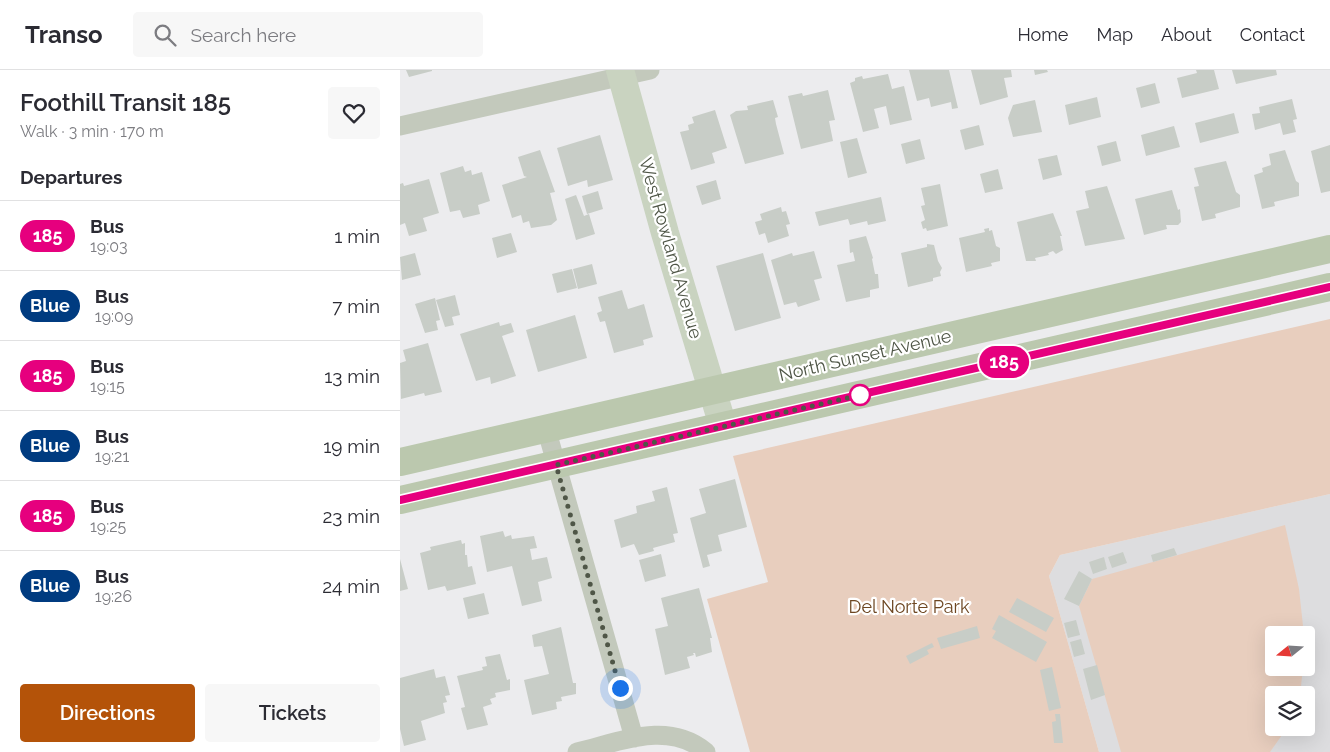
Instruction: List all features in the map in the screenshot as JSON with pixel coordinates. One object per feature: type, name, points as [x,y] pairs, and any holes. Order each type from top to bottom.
[{"type":"main road","name":"North Sunset Avenue","points":[[400,462],[1330,249]]},
{"type":"main road","points":[[400,500],[1330,287]]},
{"type":"street","points":[[400,126],[621,73],[650,70]]},
{"type":"street","name":"West Rowland Avenue","points":[[621,73],[665,233],[723,426]]},
{"type":"street","points":[[546,428],[634,738]]},
{"type":"street","points":[[577,752],[634,738],[662,734],[676,735],[698,745],[706,752]]},
{"type":"shaded area","points":[[1330,494],[1330,752],[1099,752],[1049,576],[1060,555]]},
{"type":"green space","name":"Del Norte Park","points":[[1330,319],[1330,494],[1060,555],[1049,576],[1099,752],[750,752],[707,599],[768,582],[733,456]]},
{"type":"green space","points":[[1285,525],[1299,589],[1303,626],[1265,626],[1265,676],[1302,676],[1301,686],[1265,686],[1265,736],[1281,736],[1270,752],[1121,752],[1079,606],[1092,579]]},
{"type":"building","points":[[406,70],[432,70],[432,71],[409,77]]},
{"type":"building","points":[[909,70],[949,70],[958,108],[952,109],[951,102],[931,107],[929,98],[917,101]]},
{"type":"building","points":[[971,70],[1011,70],[1012,77],[1004,78],[1008,97],[980,105]]},
{"type":"building","points":[[1034,70],[1047,70],[1048,72],[1035,75]]},
{"type":"building","points":[[1196,70],[1214,70],[1219,89],[1182,98],[1177,78],[1197,73]]},
{"type":"building","points":[[1232,70],[1276,70],[1277,75],[1236,84]]},
{"type":"building","points":[[888,74],[892,89],[904,86],[912,120],[890,125],[886,106],[874,109],[879,128],[863,132],[850,83],[855,81],[855,78],[862,76],[863,79]]},
{"type":"building","points":[[1155,83],[1160,103],[1141,108],[1136,88]]},
{"type":"building","points":[[828,90],[835,120],[829,121],[833,141],[801,149],[788,96],[802,93],[803,96]]},
{"type":"building","points":[[1097,97],[1101,117],[1069,125],[1065,105]]},
{"type":"building","points":[[1292,99],[1297,119],[1293,120],[1296,132],[1283,135],[1280,123],[1255,130],[1252,114],[1260,113],[1259,107]]},
{"type":"building","points":[[773,100],[778,117],[775,118],[776,124],[784,154],[745,164],[730,115],[736,111],[748,110],[747,106]]},
{"type":"building","points":[[1035,100],[1042,132],[1013,137],[1008,118],[1013,105]]},
{"type":"building","points":[[715,110],[727,148],[712,153],[715,163],[691,170],[680,132],[689,130],[688,125],[694,123],[692,117]]},
{"type":"building","points":[[1234,113],[1239,133],[1200,143],[1195,123]]},
{"type":"building","points":[[979,125],[984,145],[965,150],[960,130]]},
{"type":"building","points":[[1174,126],[1180,147],[1146,156],[1141,135]]},
{"type":"building","points":[[600,135],[613,180],[588,187],[587,180],[568,186],[557,148]]},
{"type":"building","points":[[857,138],[867,173],[848,178],[840,142]]},
{"type":"building","points":[[920,139],[925,159],[906,164],[901,144]]},
{"type":"building","points":[[1116,141],[1121,161],[1102,166],[1097,146]]},
{"type":"building","points":[[1330,145],[1330,191],[1321,193],[1311,151]]},
{"type":"building","points":[[540,150],[555,192],[550,193],[557,220],[551,225],[531,228],[529,221],[523,223],[521,215],[512,218],[502,185],[527,177],[524,176],[518,157]]},
{"type":"building","points":[[1285,150],[1296,181],[1299,183],[1299,196],[1274,202],[1275,206],[1262,209],[1254,175],[1263,172],[1262,168],[1271,165],[1269,154]]},
{"type":"building","points":[[1057,155],[1062,175],[1043,180],[1038,159]]},
{"type":"building","points":[[1226,161],[1236,192],[1240,195],[1240,207],[1215,214],[1216,218],[1202,221],[1194,187],[1199,186],[1194,168]]},
{"type":"building","points":[[463,166],[465,172],[471,170],[472,175],[482,172],[490,201],[478,205],[480,214],[463,218],[460,210],[450,212],[440,173]]},
{"type":"building","points":[[998,169],[1003,189],[985,193],[980,174]]},
{"type":"building","points":[[429,179],[439,213],[423,218],[427,231],[409,236],[405,223],[400,225],[400,184],[403,183],[404,186]]},
{"type":"building","points":[[716,180],[721,199],[702,205],[696,186]]},
{"type":"building","points":[[940,184],[948,226],[927,231],[926,228],[923,229],[921,222],[925,220],[921,206],[925,205],[921,188]]},
{"type":"building","points":[[1107,186],[1125,239],[1085,246],[1076,211],[1089,208],[1085,191]]},
{"type":"building","points":[[1172,190],[1178,210],[1180,209],[1181,222],[1178,225],[1166,225],[1167,229],[1144,235],[1135,199]]},
{"type":"building","points":[[598,191],[603,209],[587,214],[582,196]]},
{"type":"building","points":[[576,195],[584,216],[589,214],[595,234],[576,240],[565,199]]},
{"type":"building","points":[[881,197],[886,221],[868,225],[867,221],[850,225],[848,219],[819,226],[815,212]]},
{"type":"building","points":[[781,207],[782,212],[786,211],[790,224],[786,225],[789,236],[768,243],[765,233],[759,235],[755,222],[762,220],[760,214]]},
{"type":"building","points":[[1053,213],[1062,236],[1060,236],[1063,250],[1056,254],[1053,251],[1048,253],[1049,255],[1035,258],[1036,261],[1026,261],[1017,222]]},
{"type":"building","points":[[989,228],[989,231],[992,230],[996,246],[1000,248],[1000,261],[991,263],[992,266],[966,272],[959,238],[985,232],[984,229]]},
{"type":"building","points":[[511,233],[517,252],[497,258],[492,238]]},
{"type":"building","points":[[866,236],[873,258],[875,274],[878,274],[879,288],[870,290],[870,297],[846,302],[837,265],[855,261],[853,252],[850,253],[849,240]]},
{"type":"building","points":[[927,244],[934,245],[942,268],[941,276],[933,278],[933,281],[908,287],[901,253],[927,247]]},
{"type":"building","points":[[814,251],[822,278],[814,280],[820,300],[798,307],[796,302],[784,305],[771,260],[792,253],[793,256]]},
{"type":"building","points":[[415,253],[421,275],[402,280],[400,257]]},
{"type":"building","points":[[763,253],[781,318],[735,331],[716,266]]},
{"type":"building","points":[[592,264],[597,284],[578,289],[573,269]]},
{"type":"building","points":[[572,269],[577,288],[557,293],[552,274]]},
{"type":"building","points":[[622,290],[628,309],[644,304],[653,337],[643,340],[644,345],[614,353],[605,321],[600,322],[597,313],[602,311],[598,297]]},
{"type":"building","points":[[455,295],[460,315],[452,317],[454,325],[445,327],[436,300]]},
{"type":"building","points":[[435,298],[440,320],[436,321],[438,330],[425,333],[415,304]]},
{"type":"building","points":[[575,315],[587,358],[538,372],[526,330]]},
{"type":"building","points":[[499,322],[500,326],[511,323],[514,332],[502,336],[516,376],[491,384],[490,377],[476,381],[460,334]]},
{"type":"building","points":[[428,343],[442,392],[425,396],[424,393],[401,399],[400,363],[406,361],[403,350]]},
{"type":"building","points":[[735,479],[747,527],[718,535],[722,551],[707,555],[710,566],[703,568],[690,518],[706,513],[699,489]]},
{"type":"building","points":[[667,487],[678,533],[673,534],[675,542],[653,548],[654,551],[639,555],[634,544],[621,548],[614,520],[637,513],[636,506],[655,501],[652,491]]},
{"type":"building","points":[[503,531],[505,537],[511,535],[512,539],[534,536],[537,548],[530,549],[532,560],[547,557],[552,578],[538,582],[542,601],[522,606],[512,566],[487,572],[480,536]]},
{"type":"building","points":[[461,540],[462,544],[465,543],[468,567],[472,566],[476,584],[447,591],[445,586],[428,590],[420,553],[431,550],[430,547]]},
{"type":"building","points":[[1174,548],[1177,555],[1153,562],[1151,555]]},
{"type":"building","points":[[1123,552],[1127,563],[1112,568],[1108,557]]},
{"type":"building","points":[[661,554],[666,576],[645,582],[639,560]]},
{"type":"building","points":[[1104,557],[1107,569],[1093,574],[1089,562]]},
{"type":"building","points":[[400,559],[408,589],[400,591]]},
{"type":"building","points":[[1079,571],[1092,579],[1079,606],[1064,599]]},
{"type":"building","points":[[699,588],[712,638],[710,638],[712,652],[696,657],[695,653],[693,653],[694,655],[687,657],[690,668],[665,675],[655,629],[668,626],[661,598]]},
{"type":"building","points":[[484,593],[489,614],[468,619],[463,598]]},
{"type":"building","points":[[1017,598],[1054,618],[1046,632],[1009,612]]},
{"type":"building","points":[[999,615],[1047,642],[1036,662],[992,638],[996,631],[992,629]]},
{"type":"building","points":[[1076,620],[1080,635],[1068,638],[1064,623]]},
{"type":"building","points":[[977,626],[980,638],[941,649],[937,638]]},
{"type":"building","points":[[561,627],[573,683],[576,683],[576,694],[561,697],[562,701],[556,702],[557,709],[532,715],[524,680],[549,674],[542,646],[534,647],[532,635]]},
{"type":"building","points":[[1081,639],[1085,654],[1074,657],[1070,642]]},
{"type":"building","points":[[932,643],[934,647],[927,650],[929,654],[910,664],[906,656]]},
{"type":"building","points":[[500,654],[507,680],[510,679],[510,690],[495,693],[496,697],[490,699],[492,704],[483,707],[488,725],[467,730],[461,708],[465,707],[457,676],[483,670],[482,667],[487,666],[485,657]]},
{"type":"building","points":[[1097,665],[1105,695],[1091,700],[1083,669]]},
{"type":"building","points":[[1052,667],[1061,708],[1049,711],[1040,670]]},
{"type":"building","points":[[434,669],[436,678],[445,676],[450,695],[445,696],[447,702],[443,703],[445,713],[421,721],[426,740],[404,746],[400,729],[400,678]]},
{"type":"building","points":[[1055,714],[1060,714],[1063,743],[1054,743],[1052,722],[1056,721]]},
{"type":"bus line","name":"185","points":[[400,500],[1330,287]]},
{"type":"route","points":[[620,688],[556,465],[860,395]]}]
